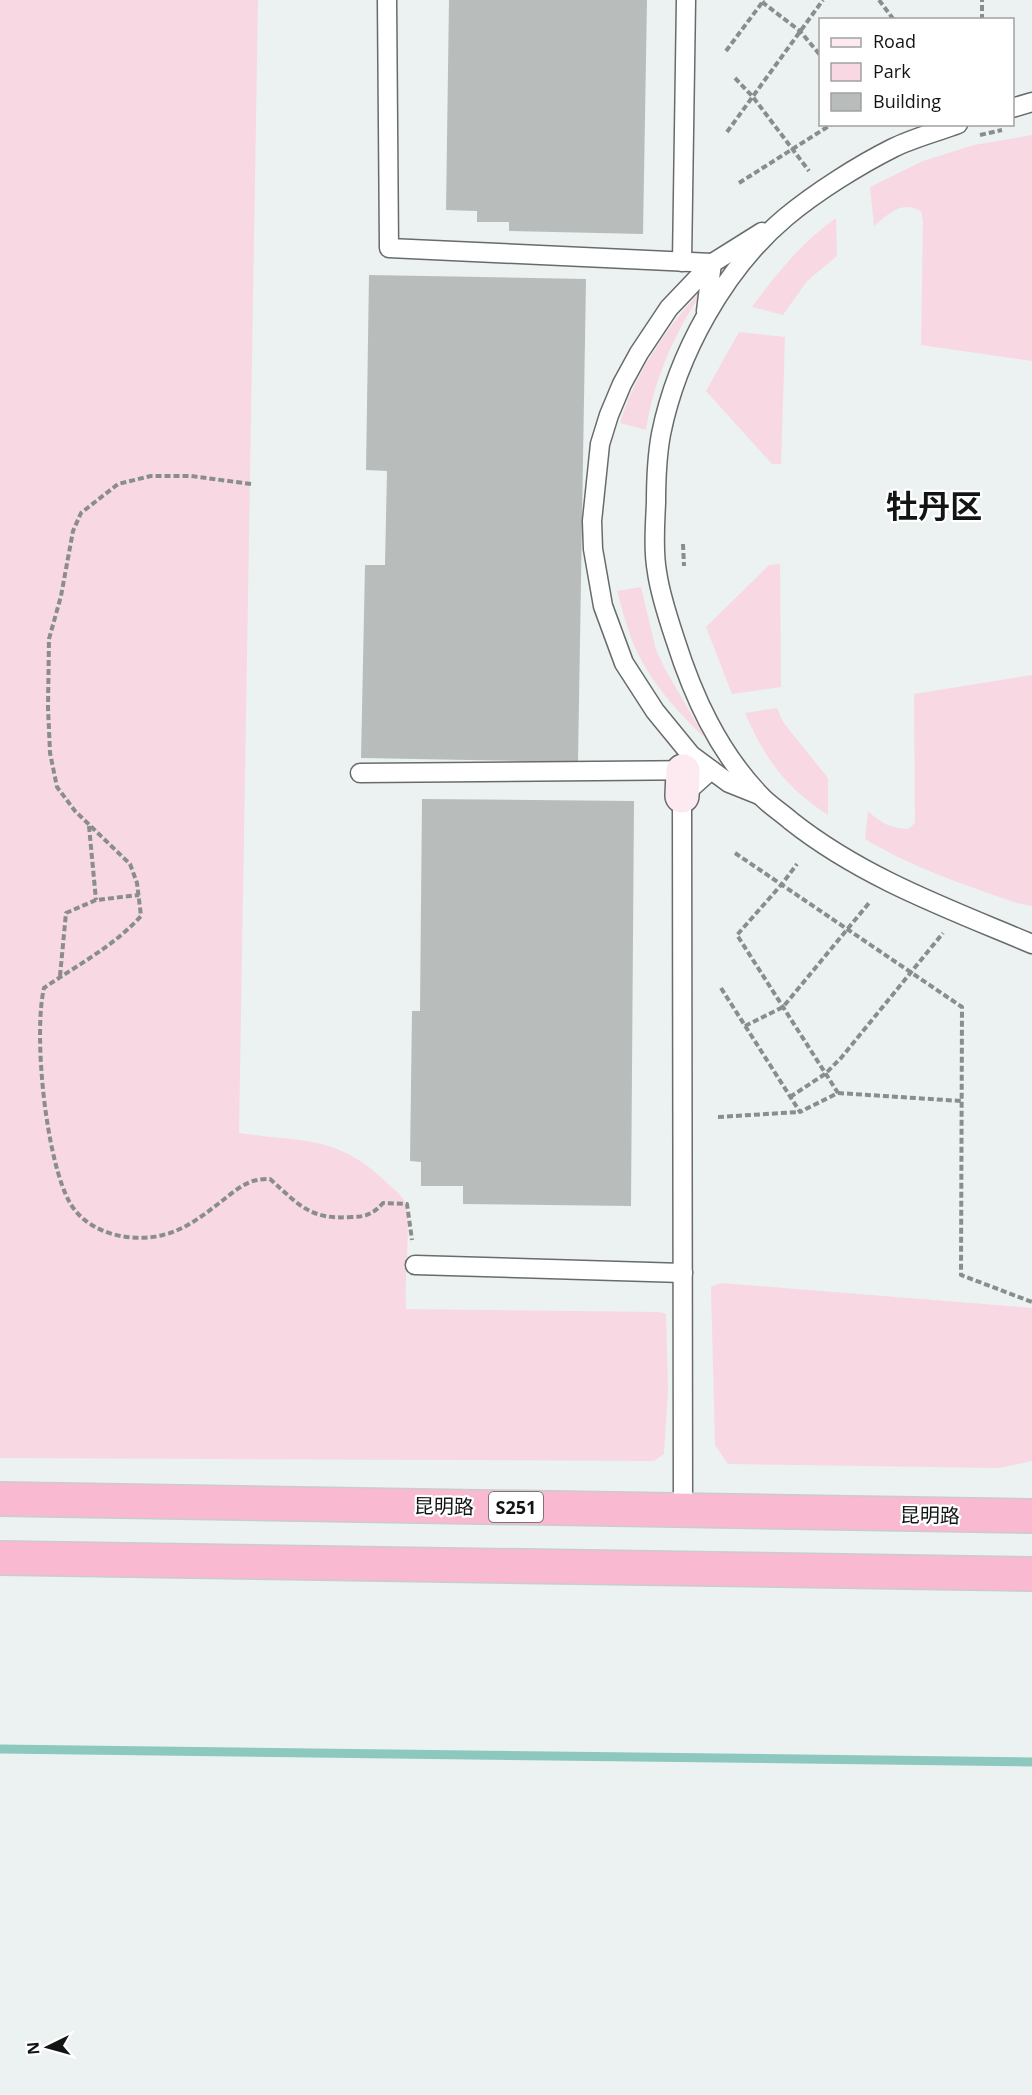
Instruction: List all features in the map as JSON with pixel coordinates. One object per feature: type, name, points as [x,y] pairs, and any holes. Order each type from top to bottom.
[{"type":"highway","name":"昆明路","points":[[0,1499],[1032,1516]]},
{"type":"highway","points":[[0,1558],[1032,1574]]},
{"type":"lane","points":[[387,0],[389,248],[712,263]]},
{"type":"lane","points":[[682,262],[686,0]]},
{"type":"lane","points":[[1014,107],[1032,102]]},
{"type":"lane","points":[[683,1510],[683,1273],[691,755],[656,711],[624,663],[603,606],[593,549],[592,521],[598,450],[622,384],[652,331],[669,308],[712,263],[894,147],[952,126]]},
{"type":"lane","points":[[785,218],[738,267],[706,316],[673,391],[661,437],[655,511],[657,572],[669,622],[686,673],[703,712],[726,752],[761,796],[817,841],[890,884],[1032,944]]},
{"type":"lane","points":[[706,316],[712,263]]},
{"type":"lane","points":[[360,773],[692,779],[729,783],[761,796]]},
{"type":"lane","points":[[415,1265],[683,1273]]},
{"type":"path","points":[[727,132],[823,0]]},
{"type":"path","points":[[879,0],[892,18]]},
{"type":"path","points":[[982,0],[982,18]]},
{"type":"path","points":[[726,51],[763,1],[800,31],[819,54]]},
{"type":"path","points":[[735,78],[753,97],[810,172]]},
{"type":"path","points":[[739,183],[829,126]]},
{"type":"path","points":[[973,136],[1012,128]]},
{"type":"path","points":[[251,484],[191,476],[151,476],[118,484],[81,513],[73,531],[61,596],[49,639],[50,753],[57,787],[88,825],[130,864],[137,883],[141,916],[101,952],[44,988],[39,1041],[53,1153],[70,1203],[84,1220],[107,1233],[128,1238],[162,1235],[179,1230],[235,1191],[255,1180],[270,1179],[313,1214],[331,1218],[356,1217],[374,1213],[383,1203],[407,1204],[415,1265]]},
{"type":"path","points":[[682,538],[684,572]]},
{"type":"path","points":[[88,825],[96,900]]},
{"type":"path","points":[[735,853],[962,1007],[961,1275],[1032,1302]]},
{"type":"path","points":[[797,864],[737,935],[838,1093]]},
{"type":"path","points":[[60,977],[66,913],[96,900],[139,895]]},
{"type":"path","points":[[745,1026],[783,1007],[869,903]]},
{"type":"path","points":[[790,1097],[825,1074],[841,1058],[945,930]]},
{"type":"path","points":[[721,988],[800,1112]]},
{"type":"path","points":[[718,1117],[800,1112],[838,1093],[961,1101]]},
{"type":"green space","points":[[0,0],[258,0],[239,1133],[300,1140],[335,1148],[369,1167],[399,1194],[407,1207],[406,1309],[659,1312],[666,1314],[668,1389],[664,1454],[654,1461],[0,1458]]},
{"type":"green space","points":[[1032,135],[1032,361],[921,345],[923,221],[921,211],[914,208],[901,208],[890,213],[874,226],[870,187],[923,161],[974,145]]},
{"type":"green space","points":[[836,218],[837,256],[807,281],[783,315],[752,307],[791,259],[812,237]]},
{"type":"green space","points":[[700,292],[664,363],[651,403],[646,430],[620,423],[634,387],[652,353]]},
{"type":"green space","points":[[739,332],[785,337],[781,464],[772,464],[706,391]]},
{"type":"green space","points":[[780,564],[781,687],[732,694],[706,627],[769,565]]},
{"type":"green space","points":[[641,587],[656,650],[705,738],[660,689],[635,647],[617,591]]},
{"type":"green space","points":[[1032,675],[1032,906],[1017,903],[940,875],[902,859],[865,839],[868,811],[891,826],[908,829],[915,823],[914,694]]},
{"type":"green space","points":[[777,708],[783,722],[828,778],[828,815],[800,794],[778,771],[760,745],[745,713]]},
{"type":"green space","points":[[721,1283],[1032,1308],[1032,1461],[999,1468],[728,1464],[715,1445],[711,1287]]},
{"type":"building","points":[[449,0],[647,0],[643,234],[509,231],[509,222],[477,222],[477,211],[446,210]]},
{"type":"building","points":[[369,275],[586,279],[578,762],[361,758],[365,565],[385,565],[387,471],[366,470]]},
{"type":"building","points":[[422,799],[634,801],[631,1206],[463,1204],[463,1186],[421,1186],[421,1162],[410,1161],[412,1011],[420,1011]]},
{"type":"waterway","points":[[0,1749],[1032,1762]]},
{"type":"district","name":"牡丹区","points":[[934,505]]}]
